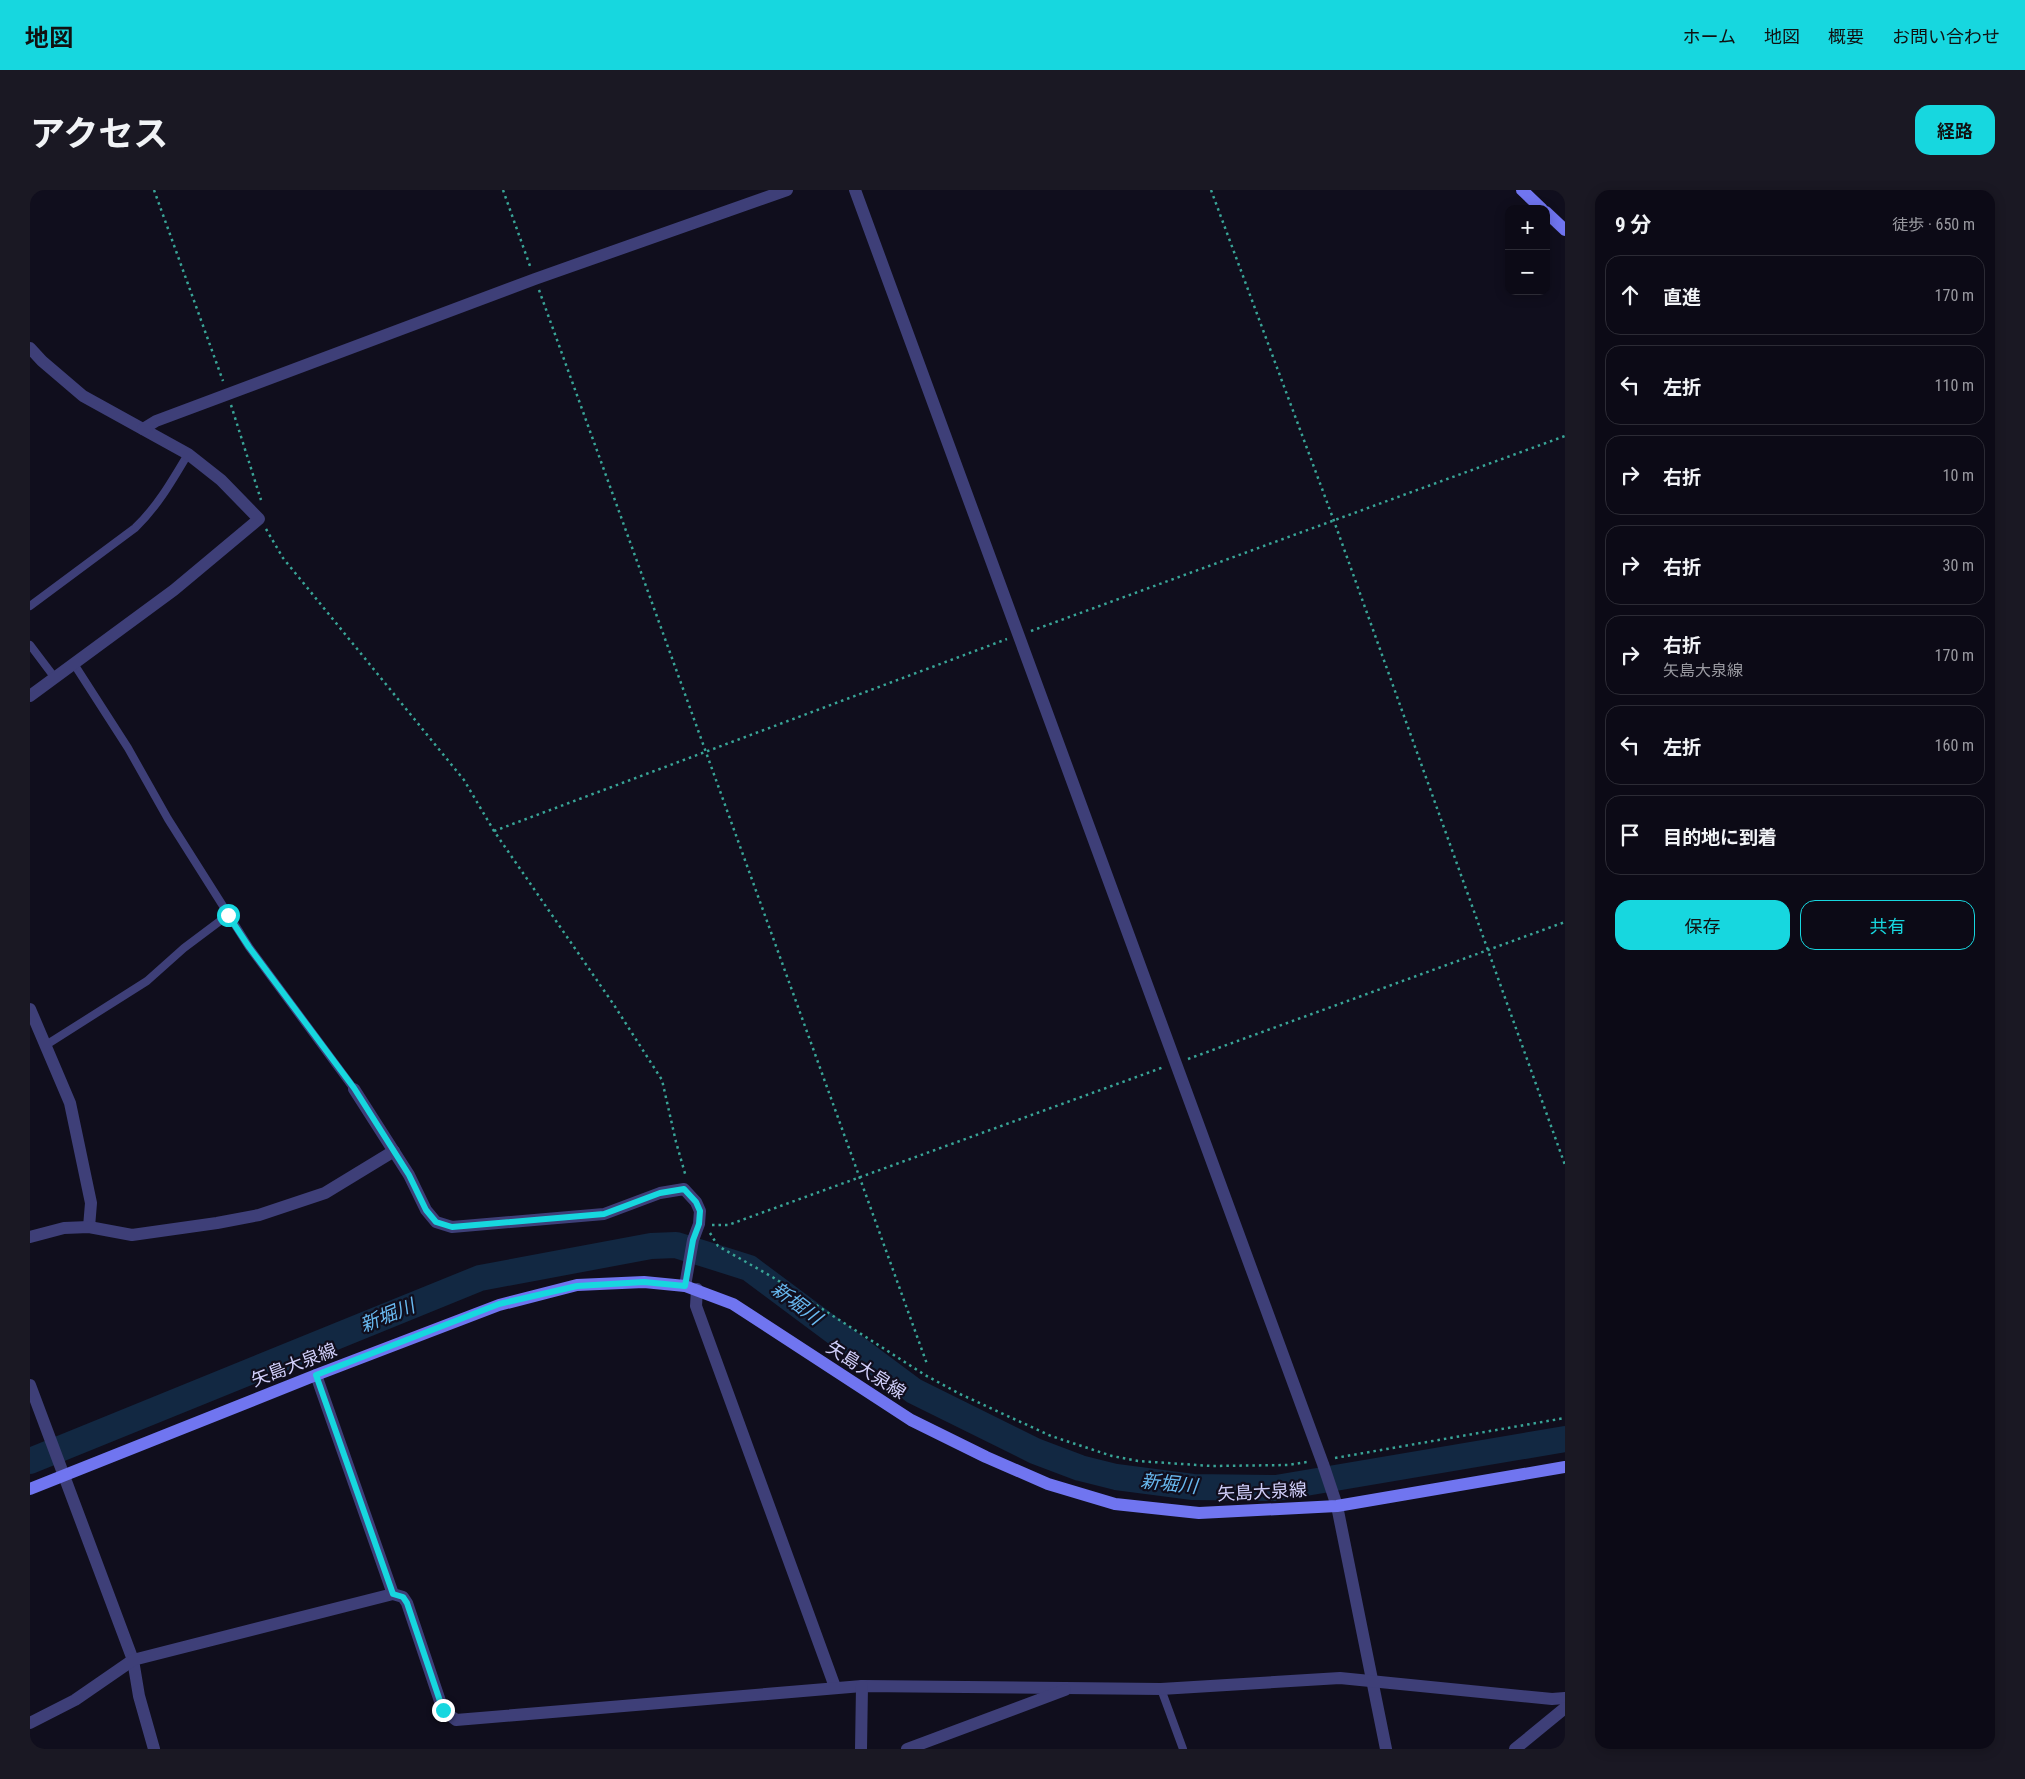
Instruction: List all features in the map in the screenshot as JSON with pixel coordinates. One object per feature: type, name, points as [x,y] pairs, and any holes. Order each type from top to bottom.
[{"type":"main road","points":[[1522,190],[1538,205]]},
{"type":"main road","points":[[1550,216],[1565,230]]},
{"type":"main road","name":"矢島大泉線","points":[[30,1489],[61,1471],[499,1304],[577,1286],[644,1282],[690,1284],[733,1304],[911,1420],[986,1457],[1048,1484],[1115,1504],[1199,1513],[1335,1501],[1565,1467]]},
{"type":"street","points":[[142,429],[156,421],[535,279],[787,190]]},
{"type":"street","points":[[855,190],[1322,1462],[1335,1501],[1386,1749]]},
{"type":"street","points":[[30,348],[42,362],[82,396],[188,454],[221,480],[259,519],[180,585],[30,696]]},
{"type":"street","points":[[30,1010],[70,1103],[91,1203],[89,1227]]},
{"type":"street","points":[[354,1088],[409,1175],[426,1210],[436,1222],[452,1227],[604,1214],[660,1193],[684,1189],[696,1202],[702,1224],[693,1240],[690,1284],[696,1306],[835,1688]]},
{"type":"street","points":[[30,1236],[64,1228],[89,1227],[132,1235],[259,1215],[325,1194],[394,1151]]},
{"type":"street","points":[[316,1375],[393,1594]]},
{"type":"street","points":[[30,1386],[133,1660],[139,1696],[154,1749]]},
{"type":"street","points":[[30,1723],[75,1700],[133,1660],[393,1594],[403,1597],[407,1603],[443,1710],[456,1720],[862,1686],[1161,1688],[1340,1678],[1552,1699],[1565,1698]]},
{"type":"street","points":[[861,1749],[862,1686]]},
{"type":"street","points":[[907,1749],[1072,1687]]},
{"type":"street","points":[[1515,1749],[1565,1708]]},
{"type":"lane","points":[[30,606],[135,528],[149,515],[188,454]]},
{"type":"lane","points":[[30,645],[55,678]]},
{"type":"lane","points":[[74,664],[128,748],[168,819],[249,947],[354,1088]]},
{"type":"lane","points":[[46,1044],[147,981],[184,948],[228,915]]},
{"type":"lane","points":[[1161,1688],[1183,1749]]},
{"type":"path","points":[[154,190],[228,394],[262,502]]},
{"type":"path","points":[[503,190],[927,1364]]},
{"type":"path","points":[[1211,190],[1337,531],[1565,1165]]},
{"type":"path","points":[[259,519],[273,538],[284,558],[464,780],[494,831],[614,1005],[662,1080],[688,1184],[684,1189]]},
{"type":"path","points":[[270,529],[273,538]]},
{"type":"path","points":[[702,1224],[728,1225],[1565,922]]},
{"type":"path","points":[[702,1224],[718,1246],[774,1278],[925,1375],[960,1394],[1051,1436],[1112,1456],[1175,1465],[1288,1465],[1322,1462],[1565,1418]]},
{"type":"waterway","name":"新堀川","points":[[30,1461],[480,1278],[651,1246],[676,1245],[749,1268],[914,1391],[1035,1451],[1080,1468],[1116,1477],[1193,1487],[1276,1488],[1565,1439]]},
{"type":"route","points":[[228,915],[249,947],[354,1088],[409,1175],[426,1210],[436,1222],[452,1227],[604,1214],[660,1193],[684,1189],[696,1202],[700,1211],[699,1224],[693,1240],[685,1286],[644,1282],[577,1286],[499,1304],[316,1375],[393,1594],[403,1597],[407,1603],[443,1710]]}]
